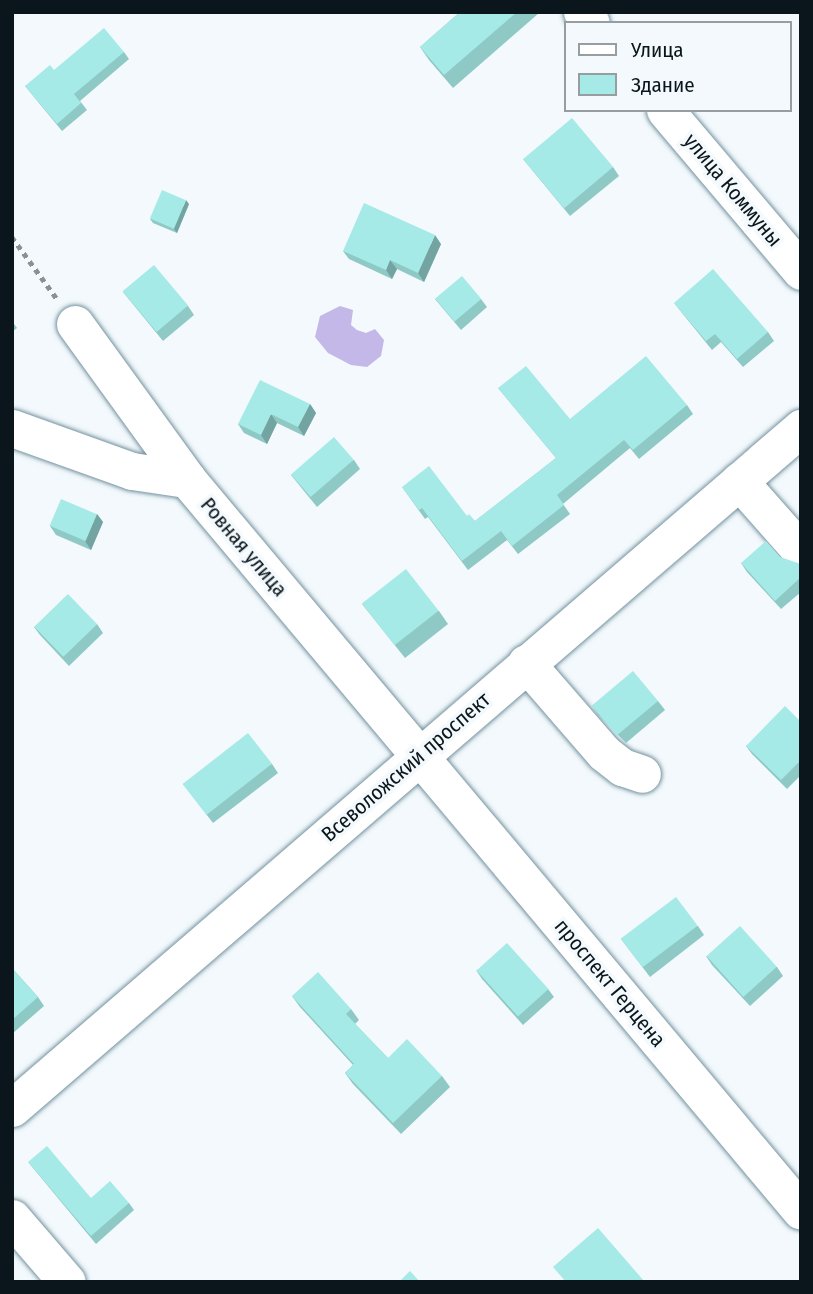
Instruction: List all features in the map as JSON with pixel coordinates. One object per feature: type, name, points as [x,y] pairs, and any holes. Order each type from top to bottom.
[{"type":"street","name":"улица Коммуны","points":[[667,112],[801,271]]},
{"type":"street","points":[[75,324],[187,479]]},
{"type":"street","name":"Ровная улица","points":[[12,428],[132,471],[187,479],[418,756]]},
{"type":"street","name":"Всеволожский проспект","points":[[12,1108],[801,428]]},
{"type":"street","points":[[739,481],[801,551]]},
{"type":"street","points":[[526,663],[604,753],[622,767],[642,774]]},
{"type":"street","name":"проспект Герцена","points":[[418,756],[801,1211]]},
{"type":"street","points":[[12,1218],[67,1282]]},
{"type":"path","points":[[12,237],[75,324]]},
{"type":"shaded area","points":[[340,306],[353,310],[351,325],[357,330],[366,333],[375,329],[384,340],[381,356],[367,367],[351,365],[328,353],[315,337],[320,316]]},
{"type":"building","points":[[460,12],[517,12],[444,75],[420,47]]},
{"type":"building","points":[[104,28],[124,52],[74,94],[81,103],[57,124],[25,86],[50,65],[54,70]]},
{"type":"building","points":[[572,118],[613,167],[564,208],[523,159]]},
{"type":"building","points":[[162,190],[186,200],[174,229],[150,219]]},
{"type":"building","points":[[364,203],[435,235],[418,273],[390,260],[386,270],[343,251]]},
{"type":"building","points":[[154,265],[188,306],[157,332],[123,291]]},
{"type":"building","points":[[713,269],[768,332],[737,359],[715,334],[706,341],[674,303]]},
{"type":"building","points":[[462,276],[481,299],[454,321],[435,298]]},
{"type":"building","points":[[646,356],[687,405],[633,450],[624,440],[557,495],[564,505],[512,546],[501,531],[462,561],[422,508],[419,510],[402,487],[429,466],[467,516],[469,514],[475,521],[556,458],[498,388],[526,366],[570,419]]},
{"type":"building","points":[[260,380],[310,404],[298,427],[271,414],[261,435],[238,424]]},
{"type":"building","points":[[334,437],[354,460],[311,497],[291,474]]},
{"type":"building","points":[[61,499],[97,514],[86,541],[50,526]]},
{"type":"building","points":[[766,541],[780,557],[801,566],[801,577],[775,601],[741,563]]},
{"type":"building","points":[[406,569],[439,611],[395,645],[362,603]]},
{"type":"building","points":[[68,594],[97,624],[63,657],[34,627]]},
{"type":"building","points":[[633,671],[658,701],[617,736],[592,706]]},
{"type":"building","points":[[785,706],[801,722],[801,760],[781,780],[746,746]]},
{"type":"building","points":[[248,733],[272,764],[207,815],[183,784]]},
{"type":"building","points":[[676,897],[698,926],[643,967],[621,939]]},
{"type":"building","points":[[740,926],[777,967],[743,997],[707,956]]},
{"type":"building","points":[[507,943],[548,989],[518,1017],[477,970]]},
{"type":"building","points":[[12,968],[38,997],[12,1020]]},
{"type":"building","points":[[318,972],[351,1009],[346,1014],[388,1058],[407,1039],[442,1076],[393,1123],[345,1073],[354,1064],[292,996]]},
{"type":"building","points":[[47,1146],[91,1198],[110,1181],[129,1203],[91,1236],[28,1162]]},
{"type":"building","points":[[598,1228],[643,1282],[566,1282],[553,1267]]},
{"type":"building","points":[[410,1271],[420,1282],[399,1282]]}]
